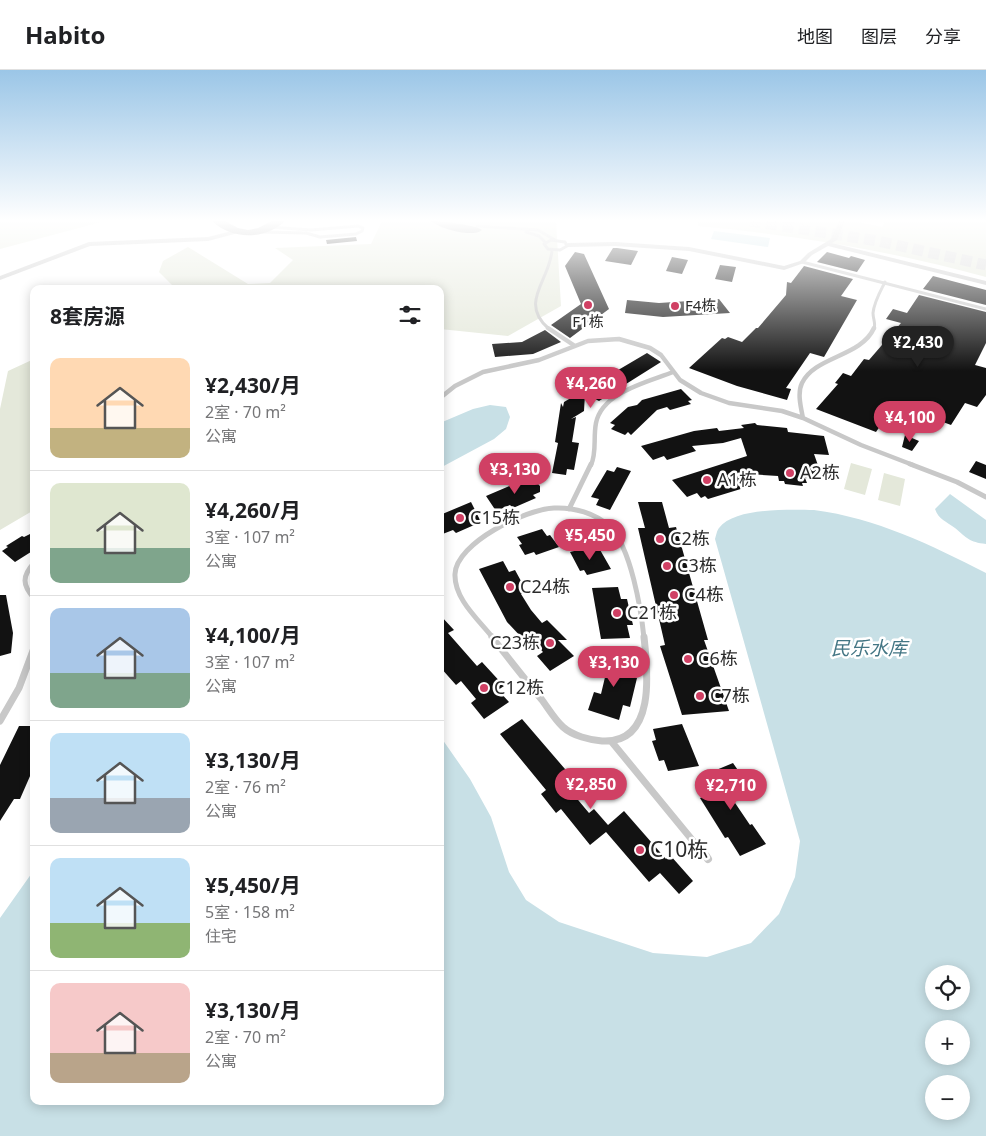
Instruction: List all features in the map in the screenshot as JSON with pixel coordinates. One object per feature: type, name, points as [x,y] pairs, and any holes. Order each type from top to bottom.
[{"type":"street","points":[[0,278],[19,271]]},
{"type":"street","points":[[933,271],[986,284]]},
{"type":"lane","points":[[547,271],[534,300],[539,321],[575,346]]},
{"type":"lane","points":[[838,271],[986,309]]},
{"type":"lane","points":[[803,418],[800,393],[802,382],[809,373],[819,366],[846,354],[867,340],[876,327],[876,321],[872,314],[885,282]]},
{"type":"lane","points":[[444,395],[455,386],[483,372],[539,360],[575,346],[603,338],[636,342],[650,348],[661,356],[673,372],[689,387],[714,398],[782,411],[803,418],[861,445],[957,482],[986,497]]},
{"type":"lane","points":[[569,509],[594,458],[596,422],[605,405],[623,392],[673,372]]},
{"type":"lane","points":[[569,509],[599,519],[610,528],[618,539],[633,576],[643,616],[647,662],[644,713],[637,726],[626,736],[611,741],[594,741],[577,736],[562,727],[459,595],[455,580],[456,566],[463,552],[475,542],[538,510],[569,509]]},
{"type":"lane","points":[[30,568],[25,575],[24,585],[30,593]]},
{"type":"lane","points":[[0,721],[18,688],[30,658]]},
{"type":"lane","points":[[611,741],[708,859]]},
{"type":"shaded area","points":[[227,271],[248,284],[270,283],[282,271],[559,271],[561,306],[508,336],[444,329],[444,285],[172,285],[159,272]]},
{"type":"shaded area","points":[[962,271],[986,271],[986,277]]},
{"type":"shaded area","points":[[30,361],[30,512],[0,530],[0,409],[8,371]]},
{"type":"shaded area","points":[[851,463],[872,469],[865,495],[844,489]]},
{"type":"shaded area","points":[[884,473],[905,479],[900,506],[878,500]]},
{"type":"water","points":[[490,405],[506,407],[510,417],[506,429],[494,439],[444,466],[444,421],[473,409]]},
{"type":"water","points":[[950,494],[986,520],[986,544],[969,539],[939,516],[935,509]]},
{"type":"water","name":"民乐水库","points":[[814,510],[859,519],[903,534],[945,552],[986,573],[986,1136],[0,1136],[0,918],[30,876],[30,1105],[444,1105],[444,742],[470,779],[491,817],[509,872],[526,900],[559,922],[653,953],[707,957],[751,943],[779,914],[795,877],[800,841],[715,539],[719,528],[727,521],[737,516],[764,511]]},
{"type":"building","name":"F1栋","points":[[567,271],[592,271],[609,309],[570,338],[551,325],[581,304]]},
{"type":"building","points":[[666,271],[683,271],[682,274]]},
{"type":"building","points":[[718,271],[735,271],[732,282],[715,279]]},
{"type":"building","points":[[800,271],[822,271],[853,279],[841,296],[857,300],[824,357],[810,353],[786,388],[791,389],[787,400],[737,386],[689,368],[722,338],[728,337],[742,342],[758,328],[786,295],[787,282],[791,283]]},
{"type":"building","points":[[933,276],[986,290],[986,305],[923,289]]},
{"type":"building","points":[[919,295],[986,312],[986,343],[975,365],[986,368],[986,395],[977,407],[965,403],[951,425],[895,404],[876,432],[816,409],[838,384],[835,383],[843,373],[851,376],[864,359],[869,360],[901,323],[886,319],[893,309],[907,313]]},
{"type":"building","name":"F4栋","points":[[719,299],[730,313],[663,317],[625,313],[627,300],[659,303]]},
{"type":"building","points":[[545,330],[561,342],[533,354],[495,357],[492,344],[522,342]]},
{"type":"building","points":[[647,353],[661,362],[599,401],[585,394],[584,411],[571,419],[576,417],[572,442],[579,443],[574,470],[567,469],[566,475],[552,473],[558,443],[555,442],[561,403],[563,407],[564,402]]},
{"type":"building","points":[[681,389],[692,400],[688,401],[691,404],[670,410],[667,407],[657,410],[631,435],[628,432],[625,435],[611,429],[615,425],[610,423],[628,407],[637,405],[642,400]]},
{"type":"building","points":[[755,423],[757,425],[787,428],[788,432],[824,436],[829,455],[814,454],[820,471],[815,471],[818,479],[805,478],[807,483],[802,483],[803,486],[785,484],[784,481],[779,481],[778,476],[734,473],[745,483],[741,485],[744,488],[708,499],[705,496],[701,498],[697,493],[687,497],[672,480],[747,456],[741,438],[723,443],[692,446],[696,451],[667,460],[664,456],[653,460],[641,446],[694,431],[717,428],[719,431],[744,428],[741,425]]},
{"type":"building","points":[[905,435],[919,441],[912,451],[902,447]]},
{"type":"building","points":[[976,461],[986,465],[986,479],[969,472]]},
{"type":"building","points":[[617,467],[631,471],[610,510],[596,505],[599,499],[591,497],[607,470],[614,472]]},
{"type":"building","points":[[531,477],[540,486],[540,492],[533,495],[536,498],[513,508],[510,505],[496,511],[486,496]]},
{"type":"building","name":"C15栋","points":[[471,502],[481,522],[456,533],[453,530],[444,533],[444,513]]},
{"type":"building","points":[[638,502],[662,502],[669,528],[676,527],[708,640],[704,640],[729,711],[682,715],[660,646],[665,645],[638,528],[645,528]]},
{"type":"building","points":[[542,529],[547,536],[550,535],[559,547],[536,555],[534,552],[525,555],[519,545],[522,544],[517,537]]},
{"type":"building","points":[[30,534],[30,553],[15,562],[2,551],[8,547],[6,546],[22,536]]},
{"type":"building","points":[[587,548],[588,550],[599,548],[611,569],[587,575],[584,570],[580,571],[570,552]]},
{"type":"building","points":[[503,561],[509,572],[515,570],[527,592],[521,594],[531,610],[542,623],[547,620],[567,640],[558,640],[574,656],[550,671],[537,656],[543,652],[528,636],[523,639],[507,622],[479,569]]},
{"type":"building","name":"C21栋","points":[[618,587],[621,599],[627,599],[633,625],[627,625],[630,638],[601,639],[592,588]]},
{"type":"building","points":[[0,595],[6,595],[13,633],[11,653],[0,656]]},
{"type":"building","name":"C12栋","points":[[444,619],[454,630],[448,633],[477,666],[482,662],[504,686],[498,690],[509,702],[484,719],[471,703],[476,699],[461,681],[456,685],[444,672]]},
{"type":"building","points":[[604,654],[633,662],[630,676],[637,678],[630,707],[623,705],[619,720],[588,710],[594,692],[601,694],[606,673],[599,671]]},
{"type":"building","points":[[522,719],[571,776],[563,782],[589,813],[594,809],[608,825],[624,811],[666,859],[670,855],[693,881],[679,894],[660,873],[649,882],[606,832],[590,845],[561,809],[556,813],[541,794],[546,790],[500,734]]},
{"type":"building","points":[[682,724],[699,766],[668,771],[664,760],[659,761],[652,741],[656,740],[653,729]]},
{"type":"building","points":[[19,726],[30,726],[30,776],[20,799],[14,799],[0,821],[0,765]]},
{"type":"building","points":[[733,763],[748,785],[729,794],[750,825],[752,824],[766,844],[740,856],[728,837],[725,838],[700,798],[719,790],[709,773]]},
{"type":"place","name":"F1栋","points":[[588,305]]},
{"type":"place","name":"F4栋","points":[[675,306]]},
{"type":"place","name":"A2栋","points":[[790,473]]},
{"type":"place","name":"A1栋","points":[[707,480]]},
{"type":"place","name":"C15栋","points":[[460,518]]},
{"type":"place","name":"C2栋","points":[[660,539]]},
{"type":"place","name":"C3栋","points":[[667,566]]},
{"type":"place","name":"C24栋","points":[[510,587]]},
{"type":"place","name":"C4栋","points":[[674,595]]},
{"type":"place","name":"C21栋","points":[[617,613]]},
{"type":"place","name":"C23栋","points":[[550,643]]},
{"type":"place","name":"C6栋","points":[[688,659]]},
{"type":"place","name":"C12栋","points":[[484,688]]},
{"type":"place","name":"C7栋","points":[[700,696]]},
{"type":"place","name":"C10栋","points":[[640,850]]}]
